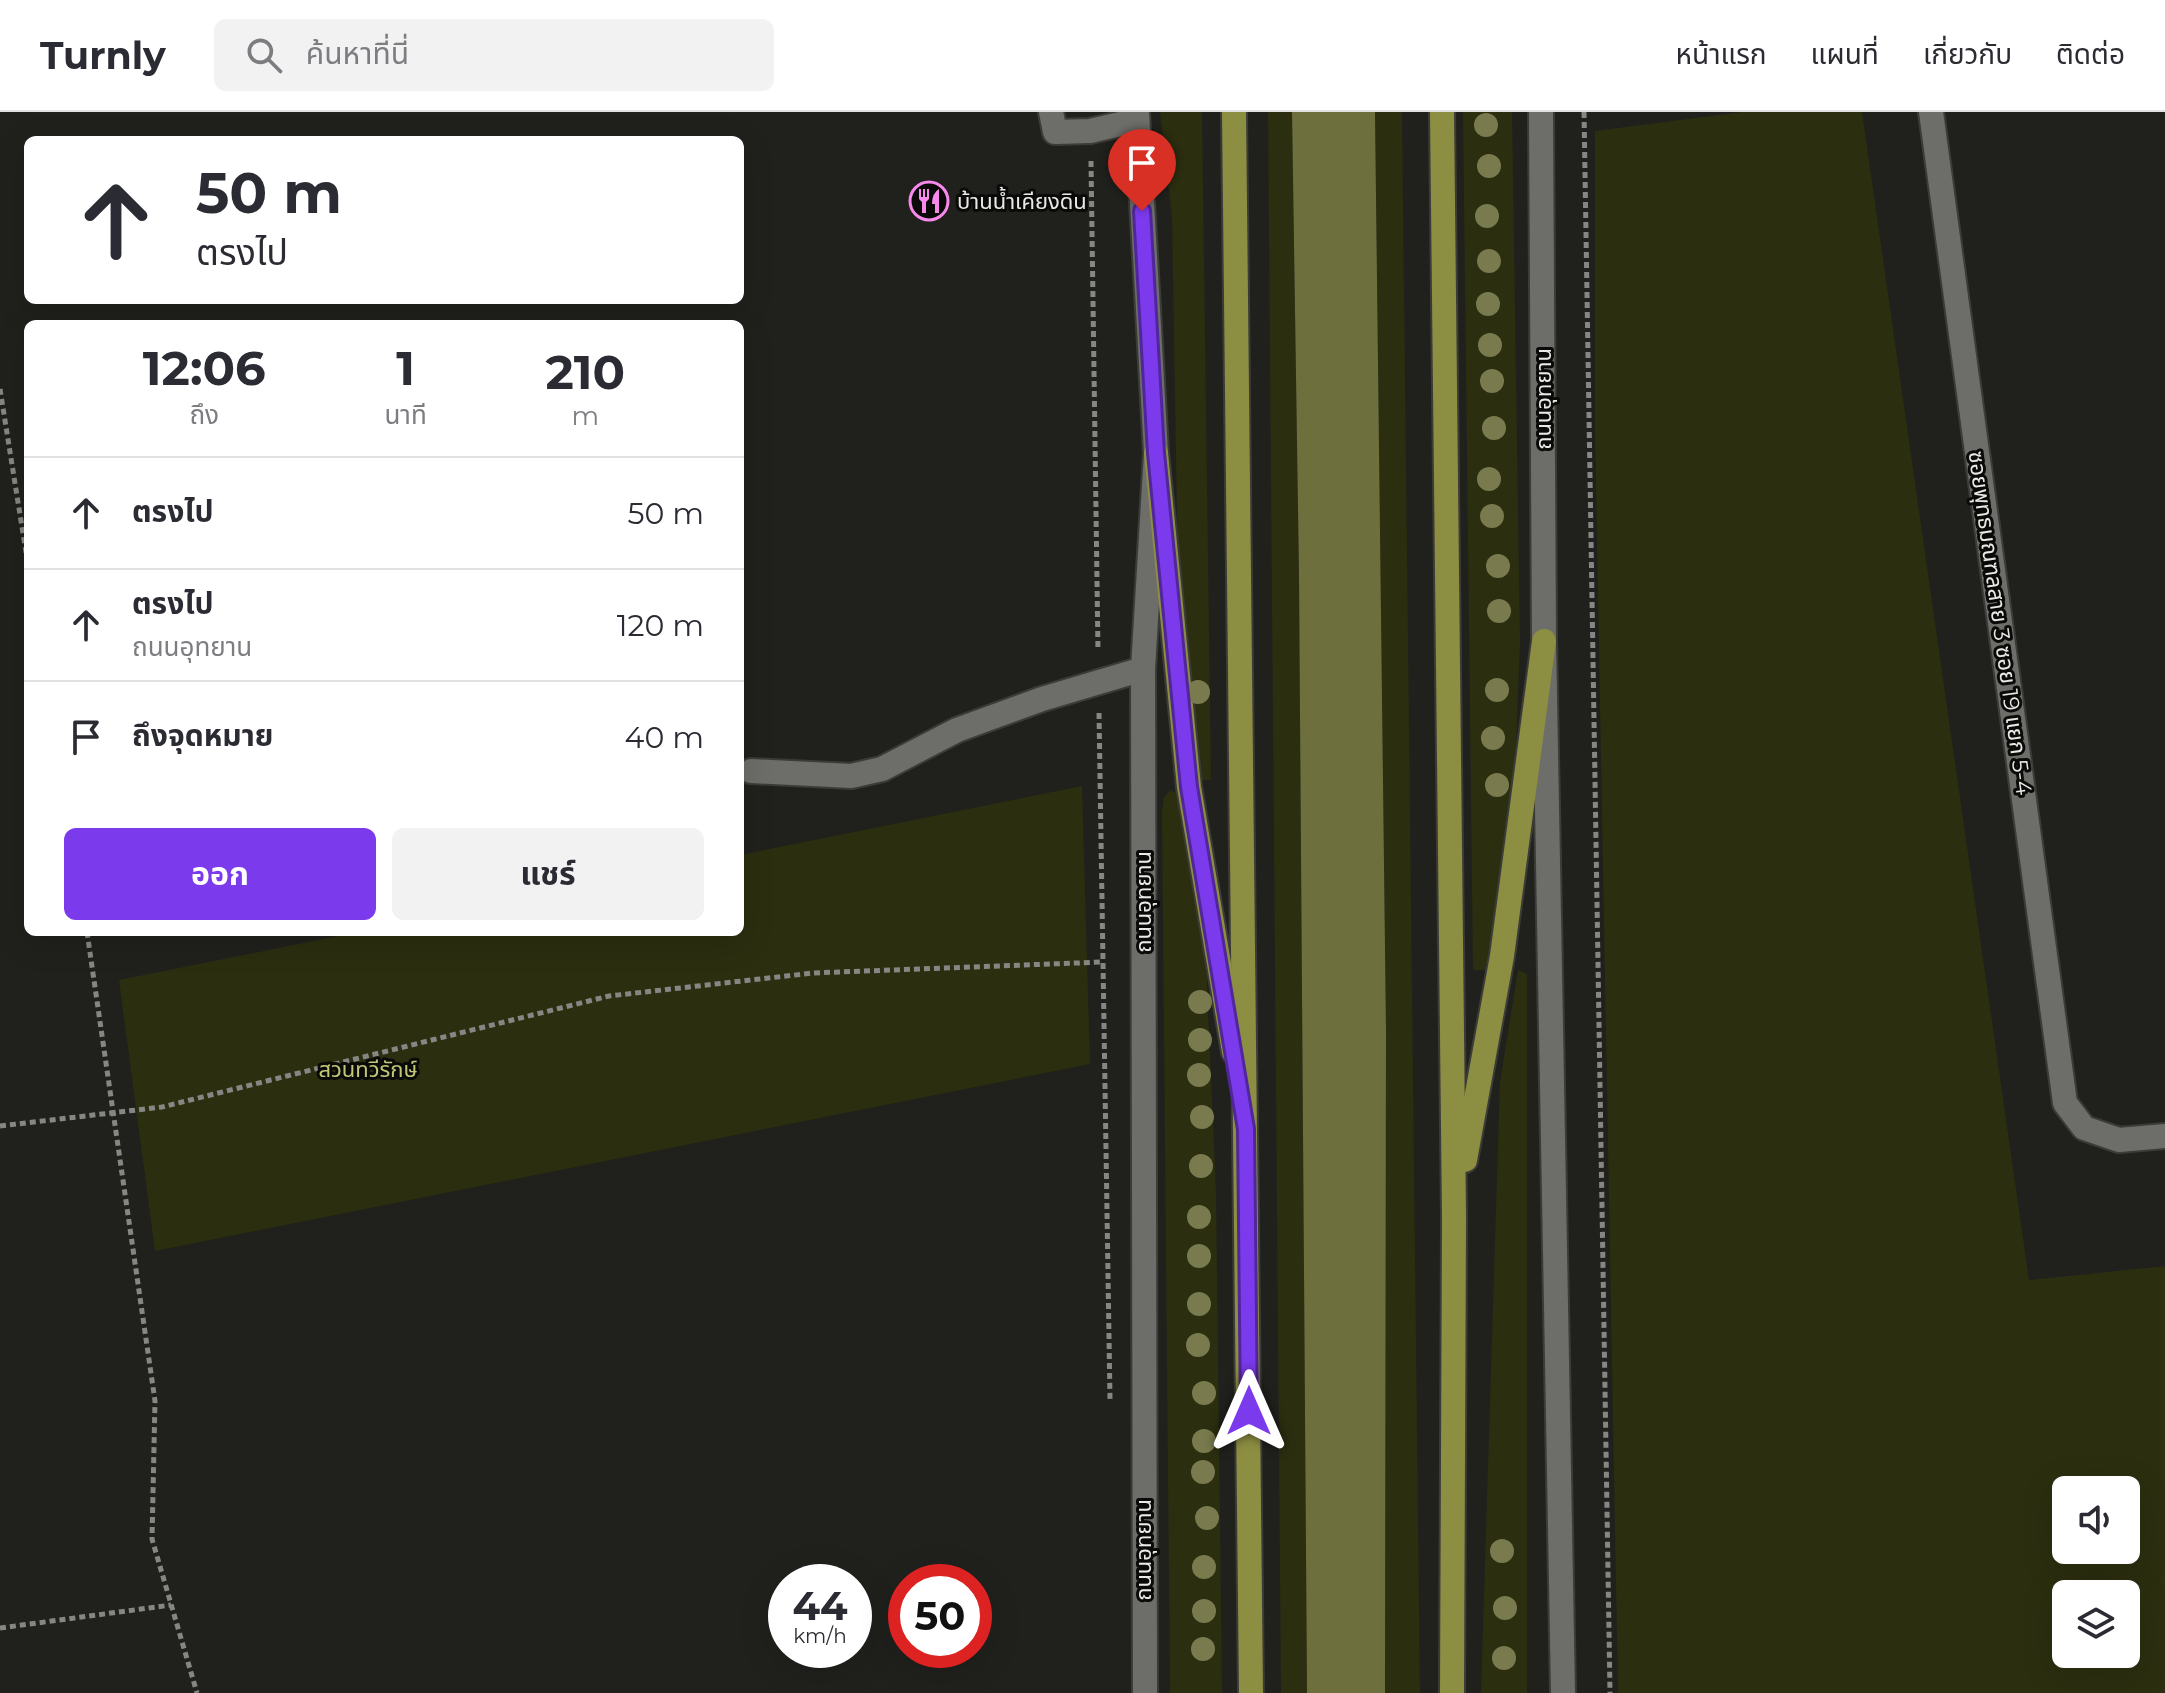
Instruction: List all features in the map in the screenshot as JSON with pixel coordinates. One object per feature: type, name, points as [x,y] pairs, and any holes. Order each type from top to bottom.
[{"type":"main road","points":[[1234,112],[1251,1693]]},
{"type":"main road","points":[[1442,112],[1454,1218],[1452,1693]]},
{"type":"main road","points":[[1156,453],[1189,787],[1246,1129]]},
{"type":"main road","points":[[1454,1218],[1502,956],[1544,641]]},
{"type":"street","points":[[1051,112],[1055,132],[1090,131],[1137,116]]},
{"type":"street","name":"ถนนอุทยาน","points":[[1541,112],[1544,641],[1563,1693]]},
{"type":"street","name":"ซอยพุทธมณฑลสาย 3 ซอย 19 แยก 5-4","points":[[1931,112],[2065,1103],[2084,1128],[2119,1140],[2165,1136]]},
{"type":"street","name":"ถนนอุทยาน","points":[[1137,116],[1156,453],[1143,669],[1145,1693]]},
{"type":"street","points":[[751,771],[851,776],[882,769],[957,730],[1042,699],[1143,669]]},
{"type":"path","points":[[1584,112],[1610,1693]]},
{"type":"path","points":[[1090,131],[1110,1405]]},
{"type":"path","points":[[0,389],[24,540]]},
{"type":"path","points":[[88,936],[155,1401],[152,1539],[197,1693]]},
{"type":"path","points":[[0,1126],[162,1107],[609,996],[813,973],[1103,962]]},
{"type":"path","points":[[0,1628],[171,1605]]},
{"type":"green space","points":[[1160,112],[1202,112],[1211,780],[1199,780],[1178,573],[1172,218]]},
{"type":"green space","points":[[1268,112],[1292,112],[1299,575],[1307,1693],[1281,1693]]},
{"type":"green space","points":[[1375,112],[1402,112],[1420,1693],[1385,1693],[1386,1030]]},
{"type":"green space","points":[[1463,112],[1512,112],[1520,642],[1515,771],[1487,970],[1473,970]]},
{"type":"green space","points":[[1742,112],[1862,112],[2029,1280],[2165,1266],[2165,1693],[1618,1693],[1595,430],[1595,131]]},
{"type":"green space","name":"สวนทวีรักษ์","points":[[1082,786],[1090,1064],[155,1251],[119,980],[338,936],[744,936],[744,854]]},
{"type":"green space","points":[[1170,791],[1176,792],[1206,964],[1216,1192],[1222,1693],[1170,1693],[1162,811],[1164,797]]},
{"type":"green space","points":[[1518,970],[1527,974],[1527,1693],[1481,1693],[1500,1082]]},
{"type":"shaded area","points":[[1292,112],[1375,112],[1386,1030],[1385,1693],[1307,1693],[1299,575]]},
{"type":"place","name":"บ้านน้ำเคียงดิน","points":[[929,201]]},
{"type":"route","points":[[1142,211],[1156,453],[1189,787],[1246,1129],[1249,1411]]}]
